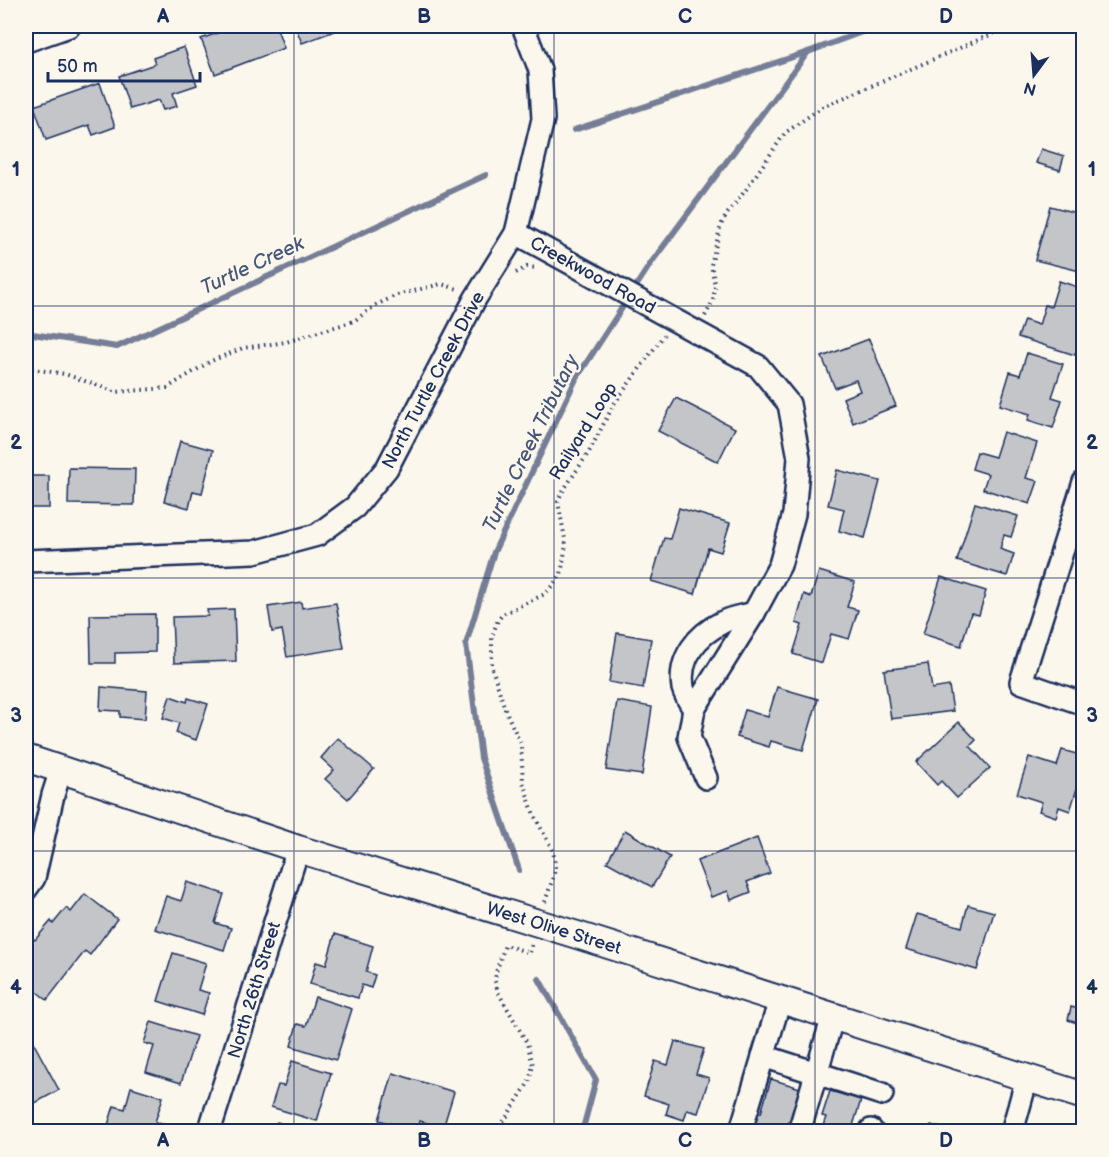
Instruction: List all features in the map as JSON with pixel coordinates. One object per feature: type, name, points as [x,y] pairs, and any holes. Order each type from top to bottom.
[{"type":"main road","name":"West Olive Street","points":[[26,758],[298,849],[1083,1096]]},
{"type":"street","points":[[26,41],[69,26]]},
{"type":"street","name":"North Turtle Creek Drive","points":[[26,561],[254,552],[317,535],[355,507],[387,468],[475,299],[516,233],[543,119],[540,70],[523,26]]},
{"type":"street","name":"Creekwood Road","points":[[516,233],[588,271],[668,326],[758,366],[789,404],[799,458],[794,514],[780,565],[754,613],[694,709]]},
{"type":"street","points":[[1083,482],[1021,682],[1083,704]]},
{"type":"street","points":[[706,778],[689,737],[694,709],[683,691],[683,671],[688,653],[702,634],[724,621],[754,613]]},
{"type":"street","points":[[26,889],[34,878],[61,770]]},
{"type":"street","name":"North 26th Street","points":[[209,1131],[298,849]]},
{"type":"street","points":[[741,1130],[780,999]]},
{"type":"street","points":[[799,1131],[833,1016]]},
{"type":"street","points":[[763,1056],[882,1094]]},
{"type":"street","points":[[1012,1131],[1027,1078]]},
{"type":"path","points":[[705,317],[713,301],[715,286],[711,265],[721,225],[785,133],[822,107],[1011,26]]},
{"type":"path","points":[[513,275],[526,267],[544,269]]},
{"type":"path","points":[[26,368],[65,374],[116,392],[167,388],[211,361],[243,348],[286,342],[354,321],[376,305],[397,295],[441,284],[455,287]]},
{"type":"path","name":"Railyard Loop","points":[[546,899],[556,869],[555,860],[552,849],[534,815],[522,782],[521,745],[505,710],[492,668],[492,636],[503,614],[545,594],[561,575],[566,543],[558,502],[561,494],[589,452],[614,404],[668,326]]},
{"type":"path","points":[[497,1131],[529,1082],[532,1065],[527,1042],[498,992],[495,981],[496,972],[505,945],[530,952]]},
{"type":"building","points":[[237,26],[276,26],[284,48],[215,74],[201,39]]},
{"type":"building","points":[[295,26],[348,26],[302,43]]},
{"type":"building","points":[[184,47],[197,85],[173,93],[177,106],[163,110],[159,100],[130,109],[119,76],[155,64],[153,58]]},
{"type":"building","points":[[100,83],[115,127],[93,135],[89,125],[46,140],[34,106]]},
{"type":"building","points":[[1041,149],[1064,156],[1060,170],[1036,163]]},
{"type":"building","points":[[1050,206],[1084,215],[1084,272],[1035,260]]},
{"type":"building","points":[[1059,281],[1084,289],[1084,327],[1075,355],[1018,337],[1024,320],[1039,325],[1045,305],[1051,307]]},
{"type":"building","points":[[869,339],[896,406],[853,423],[843,398],[860,391],[856,380],[835,388],[822,357]]},
{"type":"building","points":[[1027,353],[1063,364],[1052,397],[1062,400],[1053,428],[1028,420],[1030,414],[1000,405],[1010,372],[1020,375]]},
{"type":"building","points":[[676,398],[735,428],[718,462],[658,431]]},
{"type":"building","points":[[1003,432],[1037,443],[1026,478],[1038,481],[1030,504],[983,489],[988,474],[972,469],[977,452],[995,457]]},
{"type":"building","points":[[180,441],[213,450],[202,493],[193,491],[189,508],[164,501]]},
{"type":"building","points":[[69,468],[135,469],[134,505],[68,504]]},
{"type":"building","points":[[837,470],[880,481],[865,538],[839,531],[844,509],[828,505]]},
{"type":"building","points":[[26,476],[49,476],[49,508],[26,508]]},
{"type":"building","points":[[975,503],[1018,516],[1011,537],[1004,535],[1000,549],[1014,554],[1007,576],[957,561]]},
{"type":"building","points":[[679,508],[730,523],[721,552],[708,548],[695,594],[651,581],[664,538],[670,539]]},
{"type":"building","points":[[819,571],[855,582],[847,607],[858,610],[849,639],[831,634],[822,663],[793,654],[802,625],[796,623],[804,594],[811,597]]},
{"type":"building","points":[[941,577],[986,591],[979,615],[971,613],[961,646],[923,634]]},
{"type":"building","points":[[301,602],[302,608],[336,603],[344,648],[287,657],[282,630],[272,632],[268,607]]},
{"type":"building","points":[[234,609],[236,661],[174,663],[172,617],[208,616],[207,610]]},
{"type":"building","points":[[155,614],[155,652],[115,653],[115,663],[91,663],[90,615]]},
{"type":"building","points":[[617,633],[651,639],[643,688],[609,682]]},
{"type":"building","points":[[928,664],[932,689],[949,686],[953,711],[891,719],[884,670]]},
{"type":"building","points":[[101,687],[147,691],[145,719],[120,717],[120,711],[100,710]]},
{"type":"building","points":[[777,687],[818,699],[803,750],[771,741],[769,747],[737,737],[745,710],[768,717]]},
{"type":"building","points":[[170,696],[187,702],[188,698],[208,704],[196,740],[176,733],[179,723],[163,718]]},
{"type":"building","points":[[617,701],[652,707],[642,775],[606,770]]},
{"type":"building","points":[[959,722],[976,740],[970,746],[990,768],[957,798],[941,781],[937,785],[916,762]]},
{"type":"building","points":[[338,738],[374,769],[348,799],[325,779],[334,770],[321,758]]},
{"type":"building","points":[[1062,750],[1084,756],[1084,766],[1070,811],[1059,807],[1056,817],[1039,811],[1042,802],[1017,794],[1029,757],[1057,766]]},
{"type":"building","points":[[625,830],[670,857],[652,887],[607,862]]},
{"type":"building","points":[[757,838],[770,873],[747,882],[751,892],[731,900],[728,891],[711,897],[697,861]]},
{"type":"building","points":[[187,882],[224,894],[215,923],[231,928],[224,950],[155,929],[166,896],[181,901]]},
{"type":"building","points":[[85,894],[117,919],[90,955],[85,951],[47,1000],[26,983],[28,954],[26,946],[32,938],[35,940],[51,921],[53,924],[66,908],[71,912]]},
{"type":"building","points":[[968,905],[994,912],[977,970],[906,949],[917,914],[962,927]]},
{"type":"building","points":[[335,934],[373,946],[366,972],[375,975],[371,988],[362,985],[358,998],[310,984],[316,962],[326,965]]},
{"type":"building","points":[[173,953],[206,963],[198,990],[209,993],[202,1015],[158,1001]]},
{"type":"building","points":[[1084,994],[1084,1035],[1077,1033],[1080,1024],[1068,1020],[1071,1007],[1079,1009]]},
{"type":"building","points":[[315,997],[352,1009],[336,1060],[291,1046],[297,1024],[306,1026]]},
{"type":"building","points":[[151,1022],[196,1036],[181,1083],[146,1072],[154,1046],[144,1043]]},
{"type":"building","points":[[26,1029],[59,1090],[26,1108]]},
{"type":"building","points":[[675,1041],[704,1049],[696,1074],[709,1078],[698,1113],[687,1110],[684,1120],[666,1114],[669,1104],[644,1096],[655,1061],[668,1065]]},
{"type":"building","points":[[292,1061],[331,1073],[317,1121],[271,1107],[278,1085],[284,1086]]},
{"type":"building","points":[[393,1073],[454,1092],[443,1128],[420,1121],[417,1131],[379,1120]]},
{"type":"building","points":[[771,1079],[800,1088],[786,1132],[746,1132],[753,1110],[761,1113]]},
{"type":"building","points":[[131,1087],[163,1097],[155,1122],[169,1126],[168,1132],[117,1132],[119,1128],[108,1125],[114,1106],[125,1109]]},
{"type":"building","points":[[830,1091],[861,1100],[851,1132],[821,1132],[826,1117],[822,1116]]},
{"type":"building","points":[[277,1122],[307,1132],[274,1132]]},
{"type":"building","points":[[931,1125],[953,1132],[929,1132]]},
{"type":"waterway","name":"Turtle Creek","points":[[574,130],[808,52],[878,26]]},
{"type":"waterway","name":"Turtle Creek Tributary","points":[[519,870],[481,758],[466,644],[494,552],[576,379],[651,263],[808,52]]},
{"type":"waterway","name":"Turtle Creek","points":[[26,333],[117,347],[486,175]]},
{"type":"waterway","name":"Turtle Creek Tributary","points":[[539,979],[596,1080],[582,1132]]}]
